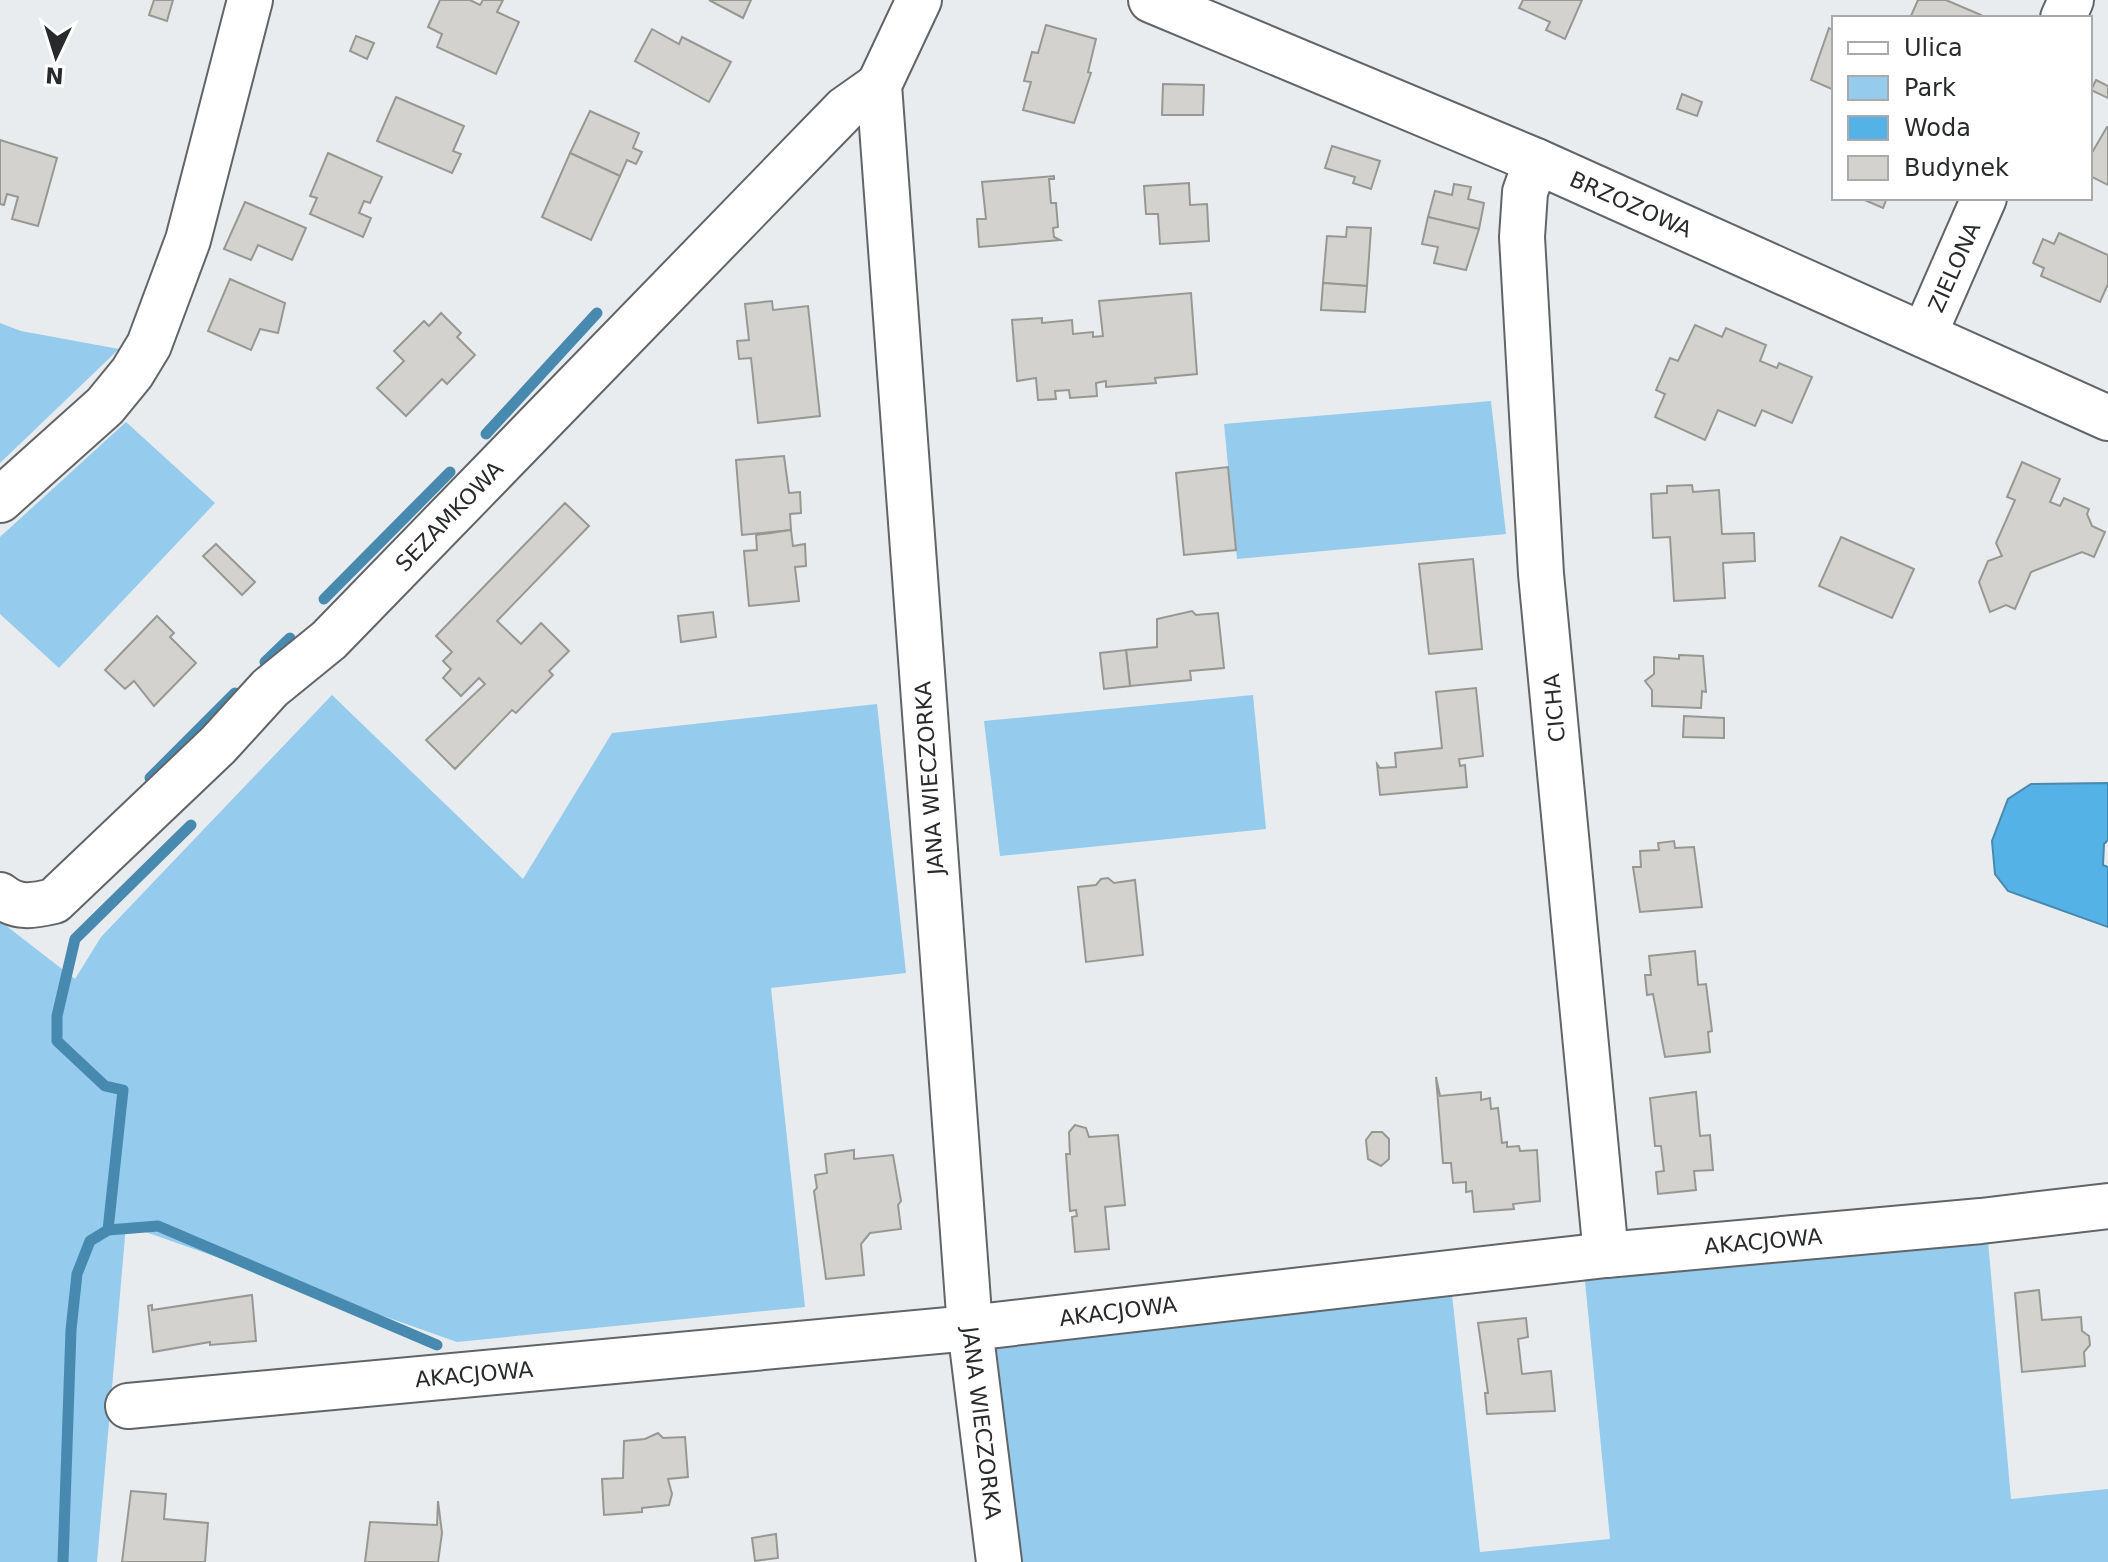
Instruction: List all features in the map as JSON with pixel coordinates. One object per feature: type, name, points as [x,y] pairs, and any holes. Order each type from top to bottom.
[{"type":"street","points":[[0,500],[105,406],[132,373],[149,345],[188,240],[250,0]]},
{"type":"street","name":"JANA WIECZORKA","points":[[919,0],[879,85],[970,1328],[999,1562]]},
{"type":"street","name":"BRZOZOWA","points":[[1151,0],[1536,161],[2108,418]]},
{"type":"street","name":"SEZAMKOWA","points":[[0,895],[10,903],[29,907],[54,901],[218,745],[270,688],[329,640],[791,163],[845,109],[879,85]]},
{"type":"street","name":"CICHA","points":[[1536,161],[1525,192],[1522,237],[1540,559],[1606,1255]]},
{"type":"street","name":"ZIELONA","points":[[1924,335],[1983,200]]},
{"type":"street","name":"AKACJOWA","points":[[128,1406],[970,1328],[1606,1255],[1981,1221],[2108,1206]]},
{"type":"green space","points":[[0,323],[21,331],[119,349],[0,463]]},
{"type":"green space","points":[[1491,401],[1506,534],[1237,559],[1224,424]]},
{"type":"green space","points":[[126,422],[215,503],[59,668],[0,614],[0,537]]},
{"type":"green space","points":[[332,695],[523,879],[612,733],[877,704],[906,973],[771,988],[805,1307],[457,1342],[126,1225],[97,1562],[0,1562],[0,921],[75,979],[101,937]]},
{"type":"green space","points":[[1253,695],[1266,829],[1000,856],[984,721]]},
{"type":"green space","points":[[1988,1241],[2011,1499],[2108,1489],[2108,1562],[1019,1562],[996,1342],[1452,1295],[1480,1552],[1610,1539],[1585,1281]]},
{"type":"water","points":[[2108,783],[2108,840],[2104,844],[2103,865],[2108,867],[2108,927],[2008,891],[1995,874],[1992,841],[2008,799],[2031,784]]},
{"type":"building","points":[[154,0],[173,0],[167,21],[149,15]]},
{"type":"building","points":[[440,0],[470,0],[480,5],[483,0],[503,0],[497,12],[519,22],[496,74],[437,47],[442,34],[428,27]]},
{"type":"building","points":[[709,0],[751,0],[743,18]]},
{"type":"building","points":[[1523,0],[1582,0],[1565,39],[1546,30],[1550,22],[1519,8]]},
{"type":"building","points":[[1918,0],[1946,0],[1981,15],[1980,16],[1911,16]]},
{"type":"building","points":[[1046,25],[1096,39],[1088,72],[1091,73],[1074,123],[1023,110],[1031,82],[1024,81],[1032,52],[1038,53]]},
{"type":"building","points":[[1829,28],[1832,30],[1832,89],[1811,80]]},
{"type":"building","points":[[652,29],[679,44],[682,37],[731,62],[709,102],[635,61]]},
{"type":"building","points":[[356,36],[374,43],[367,59],[350,51]]},
{"type":"building","points":[[2096,80],[2108,86],[2108,98],[2092,90]]},
{"type":"building","points":[[1163,84],[1204,85],[1203,115],[1162,115]]},
{"type":"building","points":[[1682,94],[1702,102],[1697,116],[1677,109]]},
{"type":"building","points":[[396,97],[464,126],[453,151],[461,154],[452,173],[377,141]]},
{"type":"building","points":[[590,111],[639,133],[633,148],[642,152],[636,164],[627,160],[620,176],[570,153]]},
{"type":"building","points":[[2108,127],[2108,185],[2092,177],[2092,153]]},
{"type":"building","points":[[0,140],[57,158],[38,226],[12,219],[18,197],[7,194],[4,205],[0,204]]},
{"type":"building","points":[[1332,146],[1380,161],[1371,189],[1353,183],[1355,177],[1325,168]]},
{"type":"building","points":[[328,153],[382,177],[370,203],[364,201],[359,213],[371,218],[363,237],[310,214],[317,198],[310,196]]},
{"type":"building","points":[[570,153],[620,176],[591,240],[542,217]]},
{"type":"building","points":[[1054,176],[1054,179],[1049,179],[1051,203],[1056,203],[1058,227],[1053,228],[1054,237],[1060,240],[979,247],[977,219],[986,219],[982,182]]},
{"type":"building","points":[[1189,183],[1190,205],[1207,204],[1209,241],[1160,244],[1158,214],[1146,214],[1144,186]]},
{"type":"building","points":[[1454,184],[1471,187],[1468,199],[1484,203],[1479,229],[1428,217],[1435,191],[1452,195]]},
{"type":"building","points":[[1865,200],[1886,200],[1883,208]]},
{"type":"building","points":[[245,202],[306,228],[292,260],[258,245],[251,260],[224,249]]},
{"type":"building","points":[[1428,217],[1479,229],[1466,270],[1434,263],[1438,247],[1422,244]]},
{"type":"building","points":[[1347,227],[1371,228],[1367,286],[1323,283],[1327,236],[1346,237]]},
{"type":"building","points":[[2059,233],[2108,255],[2108,284],[2100,302],[2041,276],[2044,268],[2033,263],[2043,239],[2054,244]]},
{"type":"building","points":[[230,279],[285,303],[278,333],[260,329],[251,350],[208,331]]},
{"type":"building","points":[[1323,283],[1367,286],[1365,312],[1321,310]]},
{"type":"building","points":[[1191,293],[1197,374],[1155,378],[1156,383],[1106,387],[1106,381],[1096,383],[1097,396],[1070,398],[1069,390],[1055,391],[1056,399],[1038,400],[1036,378],[1017,381],[1012,320],[1042,318],[1042,323],[1072,320],[1073,334],[1093,332],[1093,337],[1103,336],[1099,301]]},
{"type":"building","points":[[772,301],[773,310],[808,306],[820,416],[758,423],[751,358],[739,359],[737,341],[749,340],[745,304]]},
{"type":"building","points":[[441,313],[461,333],[457,337],[475,355],[447,384],[442,379],[406,416],[377,388],[404,361],[394,351],[424,321],[429,326]]},
{"type":"building","points":[[1695,325],[1722,337],[1726,328],[1766,345],[1760,361],[1777,368],[1779,363],[1812,377],[1792,423],[1762,410],[1755,426],[1718,410],[1705,440],[1655,417],[1665,394],[1656,390],[1670,358],[1678,361]]},
{"type":"building","points":[[784,456],[789,493],[800,492],[801,513],[790,514],[791,530],[742,535],[736,460]]},
{"type":"building","points":[[2022,462],[2060,479],[2050,502],[2060,506],[2064,498],[2089,509],[2087,514],[2092,526],[2105,532],[2094,557],[2082,552],[2031,572],[2015,609],[2006,605],[1990,612],[1979,582],[1988,561],[2002,556],[1996,543],[2015,500],[2007,497]]},
{"type":"building","points":[[1228,467],[1236,550],[1184,555],[1176,473]]},
{"type":"building","points":[[1692,485],[1693,492],[1719,490],[1722,534],[1754,533],[1755,561],[1723,563],[1725,598],[1674,601],[1670,537],[1653,538],[1651,494],[1667,493],[1667,486]]},
{"type":"building","points":[[565,503],[589,526],[497,621],[521,644],[541,623],[569,651],[549,671],[553,675],[516,713],[512,710],[455,769],[426,740],[485,684],[479,678],[461,696],[443,678],[451,669],[443,661],[452,652],[436,636]]},
{"type":"building","points":[[791,530],[793,546],[805,544],[806,566],[795,567],[799,601],[749,606],[744,551],[757,550],[756,535]]},
{"type":"building","points":[[1841,537],[1914,569],[1892,618],[1819,586]]},
{"type":"building","points":[[216,544],[255,582],[242,595],[203,556]]},
{"type":"building","points":[[1473,559],[1482,649],[1429,654],[1419,564]]},
{"type":"building","points":[[1192,611],[1196,615],[1218,613],[1224,668],[1190,671],[1191,680],[1130,686],[1126,650],[1157,647],[1157,619]]},
{"type":"building","points":[[713,612],[716,637],[681,642],[678,616]]},
{"type":"building","points":[[157,616],[174,633],[170,637],[196,663],[154,706],[134,681],[125,689],[105,670]]},
{"type":"building","points":[[1126,650],[1130,686],[1104,689],[1100,653]]},
{"type":"building","points":[[1679,655],[1703,656],[1706,692],[1702,691],[1701,708],[1652,706],[1652,690],[1645,681],[1654,674],[1654,657],[1679,659]]},
{"type":"building","points":[[1476,688],[1483,756],[1459,759],[1460,766],[1465,765],[1467,787],[1380,795],[1377,764],[1380,768],[1396,767],[1395,753],[1442,748],[1436,692]]},
{"type":"building","points":[[1684,716],[1724,718],[1724,738],[1683,737]]},
{"type":"building","points":[[1674,841],[1675,848],[1694,847],[1702,907],[1640,912],[1633,867],[1641,867],[1640,851],[1659,850],[1658,843]]},
{"type":"building","points":[[1108,878],[1114,883],[1135,880],[1143,955],[1086,962],[1078,887],[1096,885],[1101,879]]},
{"type":"building","points":[[1695,951],[1698,985],[1706,984],[1712,1031],[1708,1032],[1710,1052],[1665,1057],[1653,994],[1647,995],[1645,975],[1651,975],[1649,956]]},
{"type":"building","points":[[1436,1077],[1440,1096],[1481,1092],[1481,1100],[1490,1098],[1491,1109],[1498,1108],[1502,1143],[1507,1142],[1507,1147],[1519,1146],[1520,1151],[1537,1150],[1540,1201],[1513,1204],[1514,1209],[1474,1212],[1472,1191],[1466,1192],[1466,1182],[1453,1183],[1451,1163],[1443,1163]]},
{"type":"building","points":[[1696,1092],[1700,1136],[1710,1135],[1713,1170],[1694,1171],[1696,1190],[1658,1194],[1656,1172],[1664,1171],[1661,1146],[1655,1146],[1650,1098]]},
{"type":"building","points":[[1075,1125],[1086,1128],[1089,1137],[1118,1135],[1125,1205],[1105,1207],[1109,1249],[1075,1252],[1072,1217],[1077,1216],[1076,1210],[1070,1211],[1066,1154],[1070,1154],[1069,1132]]},
{"type":"building","points":[[1372,1132],[1382,1132],[1389,1139],[1389,1159],[1381,1166],[1368,1159],[1366,1140]]},
{"type":"building","points":[[854,1150],[854,1159],[893,1155],[901,1201],[898,1205],[901,1229],[870,1233],[861,1244],[864,1275],[826,1279],[814,1191],[817,1188],[815,1175],[827,1173],[825,1154]]},
{"type":"building","points":[[2039,1290],[2042,1320],[2081,1317],[2082,1331],[2089,1336],[2090,1345],[2084,1352],[2085,1366],[2022,1372],[2015,1293]]},
{"type":"building","points":[[252,1295],[256,1341],[210,1345],[210,1342],[153,1352],[148,1306],[152,1305],[152,1310]]},
{"type":"building","points":[[1526,1318],[1528,1337],[1518,1339],[1522,1374],[1551,1371],[1555,1411],[1487,1414],[1485,1393],[1488,1393],[1478,1323]]},
{"type":"building","points":[[658,1433],[663,1438],[685,1437],[688,1477],[668,1479],[672,1494],[669,1505],[642,1508],[642,1512],[604,1515],[602,1479],[623,1478],[624,1441],[645,1439]]},
{"type":"building","points":[[131,1491],[166,1494],[164,1519],[208,1523],[205,1562],[122,1562]]},
{"type":"building","points":[[438,1501],[442,1533],[438,1562],[365,1562],[370,1522],[437,1525]]},
{"type":"building","points":[[776,1534],[778,1558],[755,1561],[752,1538]]},
{"type":"waterway","points":[[486,434],[597,313]]},
{"type":"waterway","points":[[324,599],[450,472]]},
{"type":"waterway","points":[[265,662],[290,638]]},
{"type":"waterway","points":[[150,778],[235,693]]},
{"type":"waterway","points":[[108,1230],[123,1090],[105,1086],[57,1041],[57,1016],[75,939],[191,825]]},
{"type":"waterway","points":[[63,1562],[71,1330],[77,1274],[90,1241],[108,1230],[158,1226],[437,1345]]}]
